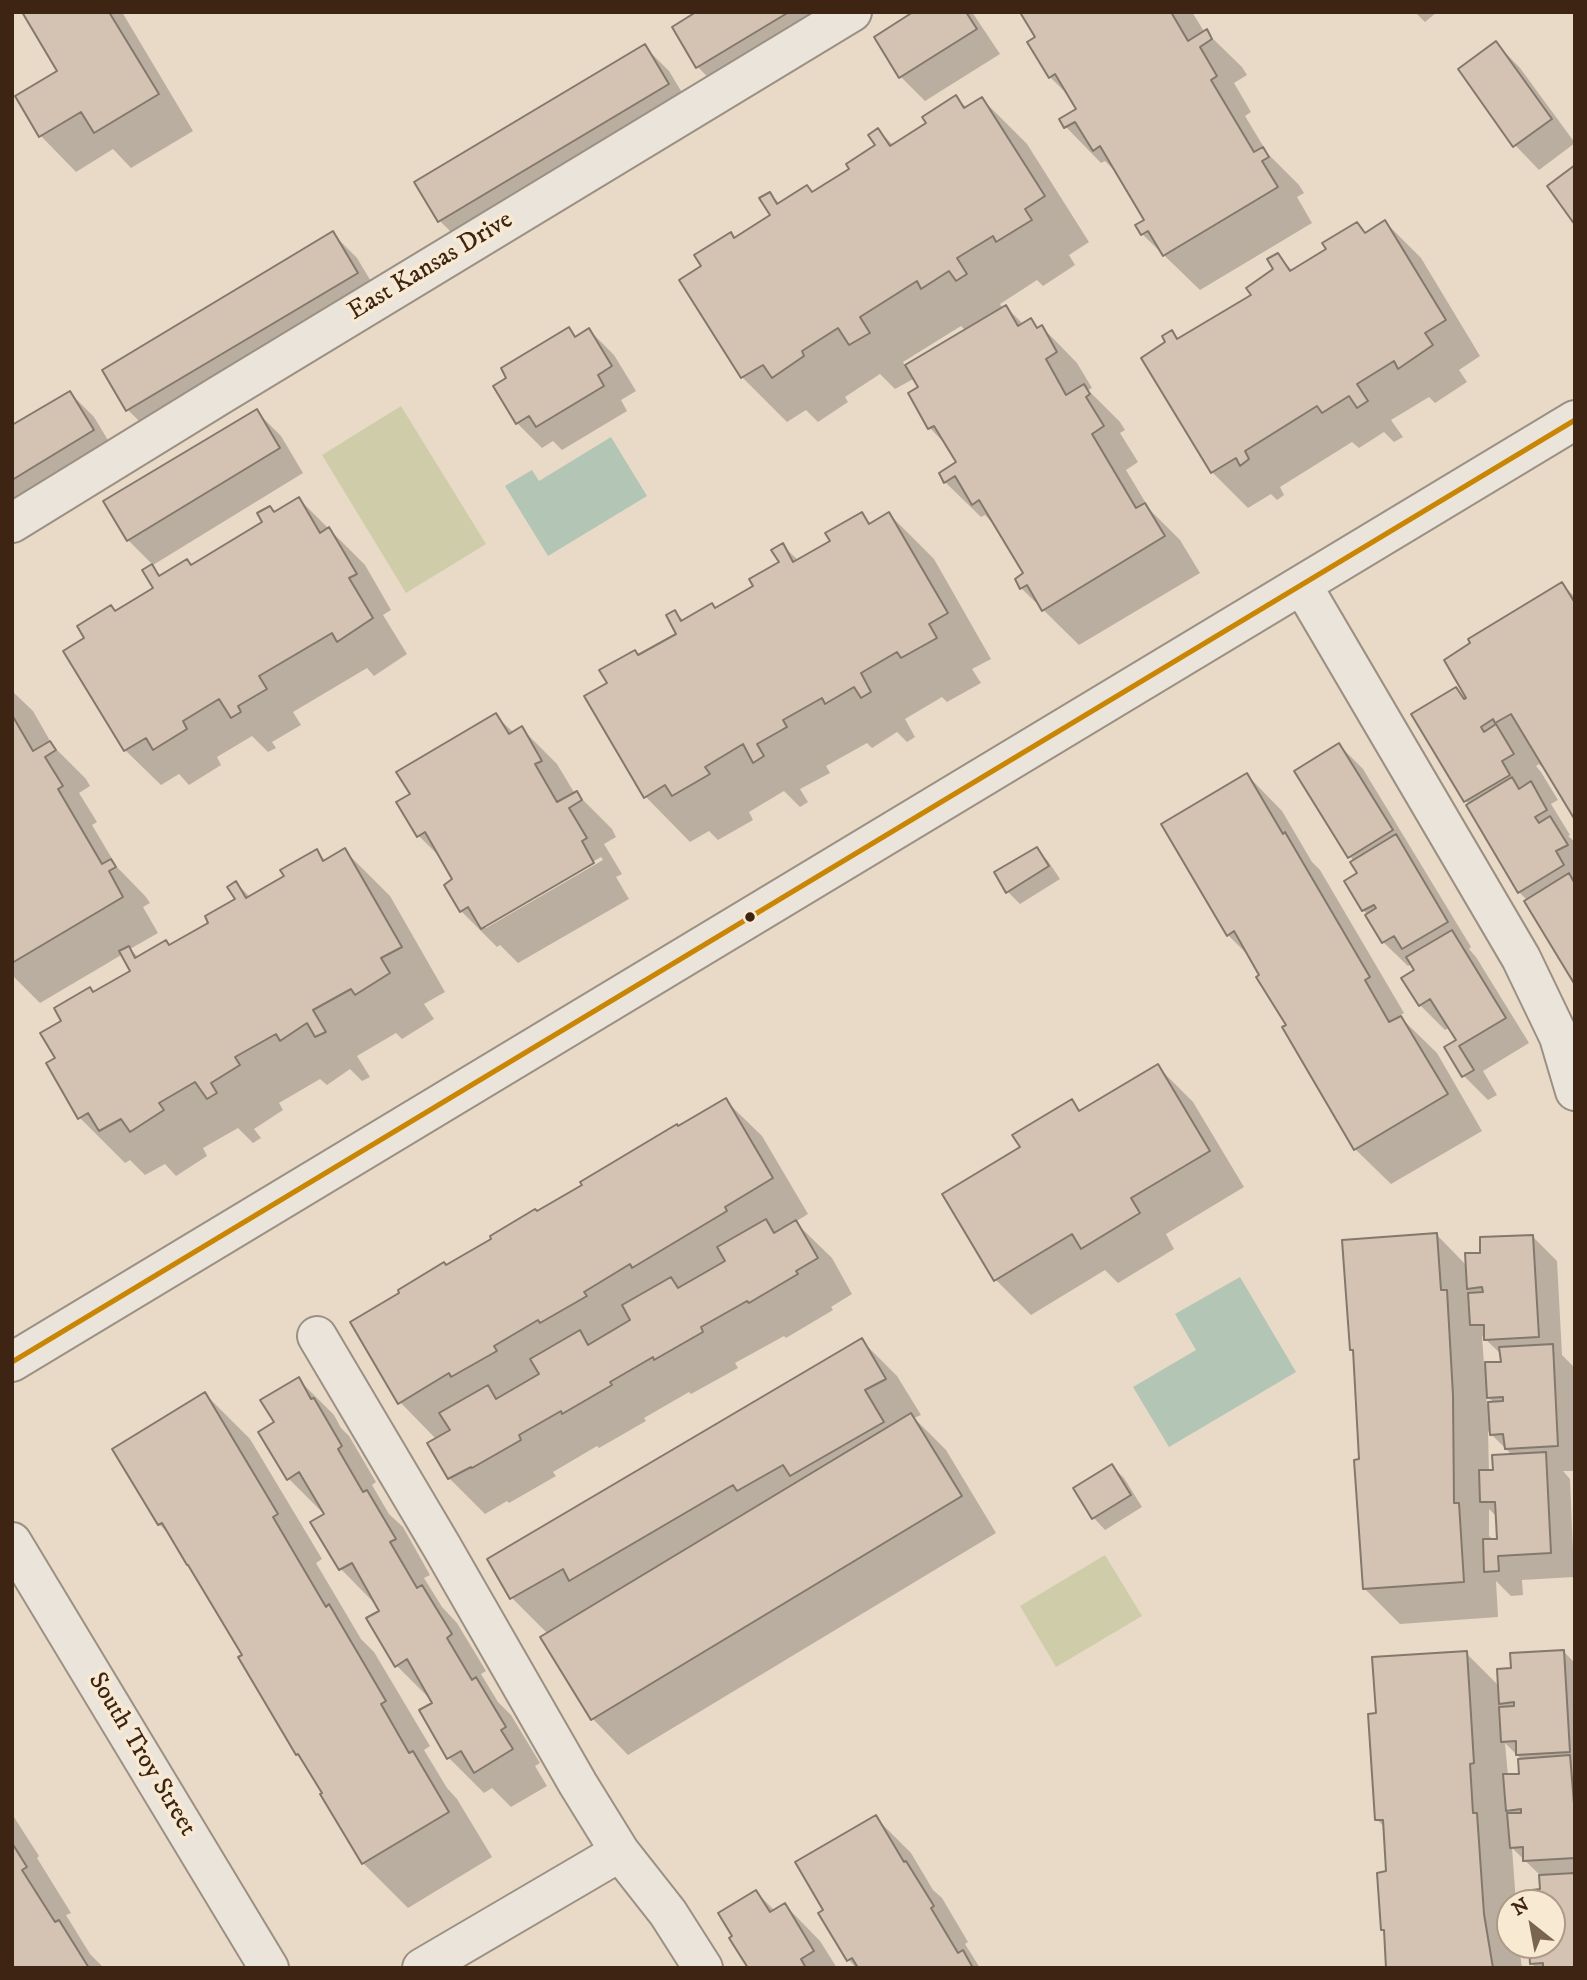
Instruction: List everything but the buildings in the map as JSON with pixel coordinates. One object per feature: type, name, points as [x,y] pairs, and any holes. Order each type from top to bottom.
[{"type":"street","name":"East Kansas Drive","points":[[12,523],[852,12]]},
{"type":"street","points":[[12,1362],[1575,420]]},
{"type":"street","points":[[1302,585],[1521,958],[1559,1037],[1575,1091]]},
{"type":"street","points":[[317,1336],[578,1784],[620,1852],[668,1913],[703,1968]]},
{"type":"street","name":"South Troy Street","points":[[12,1542],[269,1968]]},
{"type":"street","points":[[422,1968],[620,1852]]},
{"type":"shaded area","points":[[401,406],[486,544],[406,593],[322,455]]},
{"type":"shaded area","points":[[611,437],[647,496],[548,556],[505,486],[532,470],[539,481]]},
{"type":"shaded area","points":[[1240,1277],[1296,1372],[1169,1447],[1133,1387],[1196,1350],[1175,1314]]},
{"type":"shaded area","points":[[1105,1555],[1142,1616],[1056,1667],[1020,1606]]},
{"type":"transit line","points":[[12,1362],[1575,420]]}]
